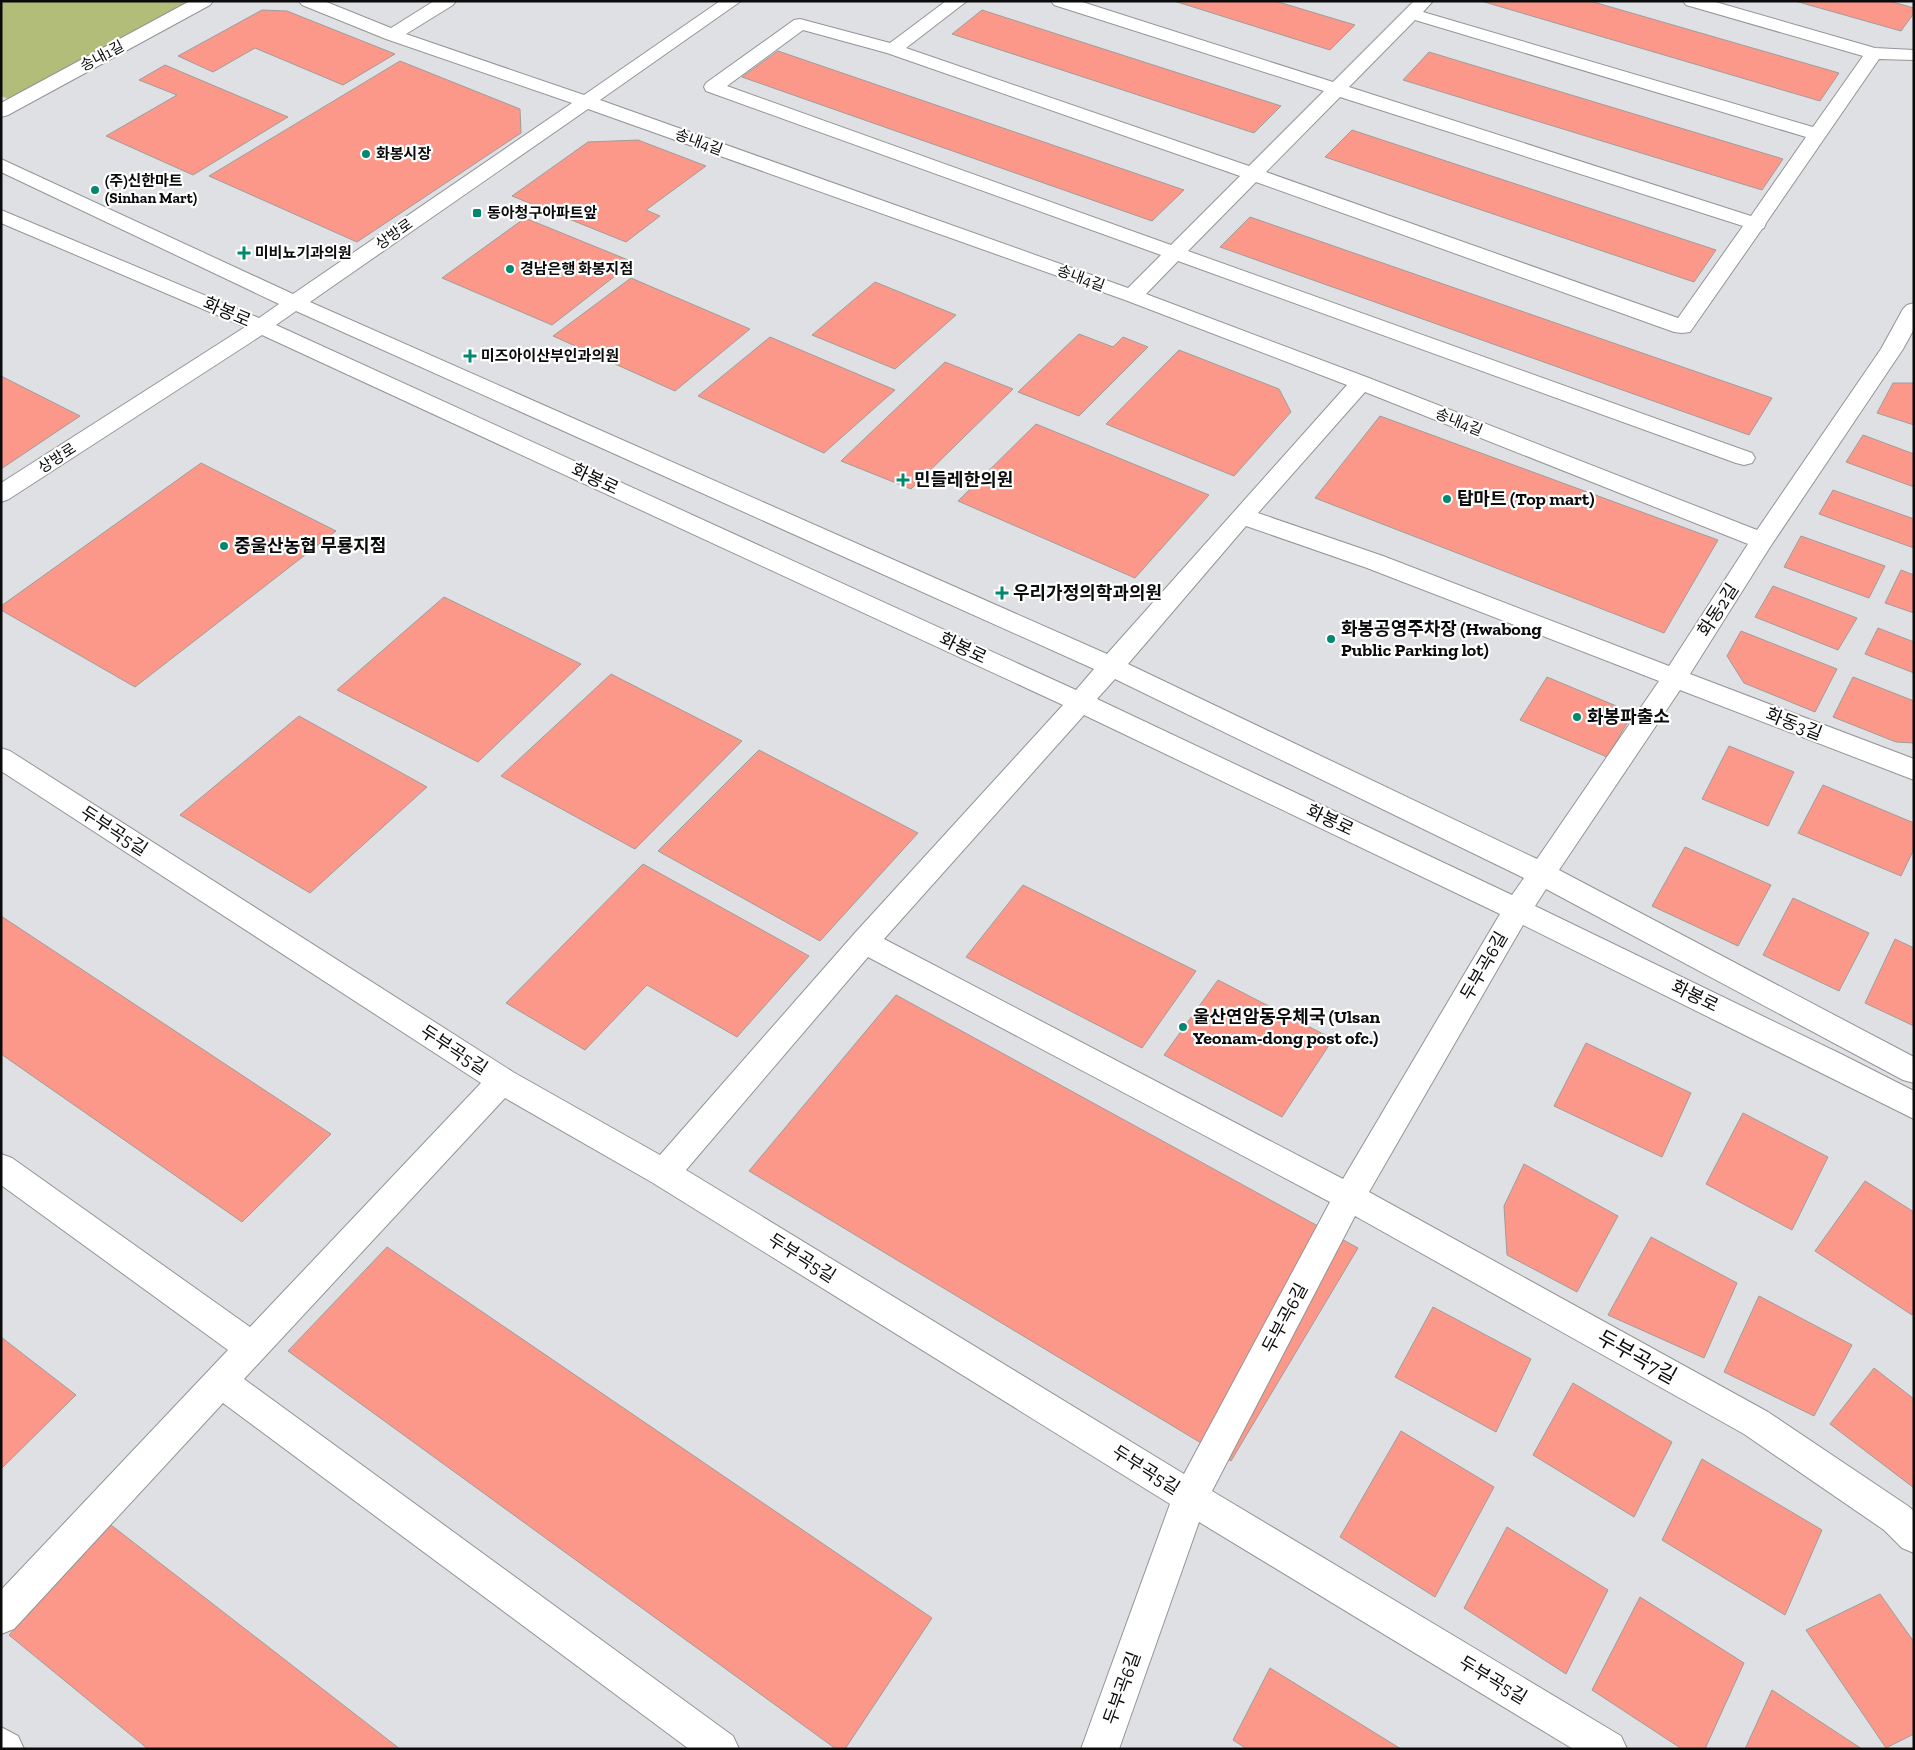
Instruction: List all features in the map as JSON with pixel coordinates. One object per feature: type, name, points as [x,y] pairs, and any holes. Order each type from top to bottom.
[{"type":"street","name":"송내1길","points":[[1,111],[204,1]]},
{"type":"street","name":"송내4길","points":[[308,1],[392,35],[587,102],[1132,296],[1361,383],[1762,541]]},
{"type":"street","points":[[392,35],[447,1]]},
{"type":"street","name":"상방로","points":[[1,494],[261,326],[732,1]]},
{"type":"street","points":[[893,49],[958,1]]},
{"type":"street","points":[[1060,1],[1337,88],[1757,224]]},
{"type":"street","points":[[1692,1],[1874,53],[1914,55]]},
{"type":"street","points":[[1132,296],[1420,5],[1817,134]]},
{"type":"street","points":[[1744,458],[713,87],[800,24],[893,49],[1253,174],[1682,327],[1757,224],[1874,53]]},
{"type":"street","points":[[1,165],[295,303],[1111,666],[1542,874],[1914,1072]]},
{"type":"street","name":"화봉로","points":[[1,216],[261,326],[1080,702],[1517,910],[1833,1064],[1914,1106]]},
{"type":"street","name":"화동2길","points":[[1517,910],[1674,679],[1762,541],[1903,353],[1914,309]]},
{"type":"street","points":[[664,1172],[864,942],[1080,702],[1361,383]]},
{"type":"street","name":"화동3길","points":[[1242,516],[1375,562],[1674,679],[1914,770]]},
{"type":"street","name":"두부곡5길","points":[[1,758],[502,1081],[664,1172],[1190,1498],[1608,1749]]},
{"type":"street","name":"두부곡6길","points":[[1100,1749],[1190,1498],[1349,1197],[1517,910]]},
{"type":"street","name":"두부곡7길","points":[[864,942],[1349,1197],[1756,1423],[1896,1518],[1914,1536]]},
{"type":"street","points":[[1,1616],[502,1081]]},
{"type":"street","points":[[1,1167],[252,1348]]},
{"type":"street","points":[[221,1382],[720,1749]]},
{"type":"street","points":[[1,1746],[5,1749]]},
{"type":"green space","points":[[1,1],[210,1],[20,104],[1,96]]},
{"type":"building","points":[[1174,1],[1275,1],[1355,25],[1330,50]]},
{"type":"building","points":[[1481,1],[1590,1],[1839,73],[1820,101]]},
{"type":"building","points":[[1795,1],[1889,1],[1914,8],[1914,13],[1901,31]]},
{"type":"building","points":[[262,10],[287,11],[395,54],[343,85],[255,48],[213,72],[178,56]]},
{"type":"building","points":[[982,10],[1281,106],[1254,133],[952,34]]},
{"type":"building","points":[[778,51],[1184,190],[1152,221],[742,77]]},
{"type":"building","points":[[1429,52],[1783,159],[1762,190],[1403,80]]},
{"type":"building","name":"화봉시장","points":[[400,61],[520,109],[521,133],[357,242],[209,176]]},
{"type":"building","points":[[165,65],[288,117],[193,175],[106,136],[177,95],[139,80]]},
{"type":"building","points":[[1352,130],[1716,250],[1694,282],[1325,157]]},
{"type":"building","points":[[638,140],[706,166],[646,210],[660,216],[626,242],[512,196],[588,142]]},
{"type":"building","points":[[1250,217],[1772,398],[1749,435],[1220,247]]},
{"type":"building","points":[[525,218],[633,262],[552,325],[442,278]]},
{"type":"building","points":[[631,278],[750,329],[675,391],[553,336]]},
{"type":"building","points":[[875,282],[956,315],[895,369],[812,335]]},
{"type":"building","points":[[1079,334],[1113,347],[1123,337],[1148,347],[1079,416],[1018,392]]},
{"type":"building","points":[[770,337],[895,390],[824,453],[698,396]]},
{"type":"building","points":[[1179,350],[1279,389],[1291,412],[1234,476],[1106,424]]},
{"type":"building","points":[[945,362],[1013,389],[911,489],[841,461]]},
{"type":"building","points":[[1,376],[80,416],[1,469]]},
{"type":"building","points":[[1893,383],[1914,383],[1914,425],[1877,413]]},
{"type":"building","points":[[1380,416],[1718,540],[1664,633],[1315,498]]},
{"type":"building","points":[[1036,424],[1209,495],[1135,578],[958,501]]},
{"type":"building","points":[[1863,435],[1914,454],[1914,487],[1846,462]]},
{"type":"building","points":[[201,463],[336,531],[135,687],[1,610],[1,606]]},
{"type":"building","points":[[1833,490],[1914,519],[1914,548],[1819,514]]},
{"type":"building","points":[[1801,536],[1885,566],[1869,598],[1784,567]]},
{"type":"building","points":[[1901,570],[1914,575],[1914,613],[1885,603]]},
{"type":"building","points":[[1773,586],[1857,618],[1838,650],[1755,617]]},
{"type":"building","points":[[444,597],[581,664],[478,762],[337,690]]},
{"type":"building","points":[[1878,628],[1914,642],[1914,673],[1865,654]]},
{"type":"building","points":[[1741,631],[1837,669],[1815,712],[1744,683],[1727,656]]},
{"type":"building","points":[[611,674],[742,741],[635,849],[501,776]]},
{"type":"building","name":"화봉파출소","points":[[1547,677],[1633,713],[1607,757],[1520,720]]},
{"type":"building","points":[[1853,677],[1914,701],[1914,743],[1896,742],[1833,717]]},
{"type":"building","points":[[299,716],[427,787],[310,893],[180,815]]},
{"type":"building","points":[[1729,746],[1794,772],[1768,826],[1702,799]]},
{"type":"building","points":[[759,750],[918,833],[820,941],[658,851]]},
{"type":"building","points":[[1823,785],[1914,823],[1914,849],[1901,876],[1798,833]]},
{"type":"building","points":[[1685,847],[1771,885],[1738,946],[1652,906]]},
{"type":"building","points":[[643,864],[809,956],[737,1037],[647,985],[585,1050],[506,1003]]},
{"type":"building","points":[[1023,885],[1196,971],[1142,1048],[966,957]]},
{"type":"building","points":[[1793,898],[1869,933],[1839,991],[1763,955]]},
{"type":"building","points":[[1,916],[331,1134],[242,1222],[1,1054]]},
{"type":"building","points":[[1895,939],[1914,948],[1914,1026],[1865,1003]]},
{"type":"building","points":[[1218,980],[1333,1039],[1282,1117],[1164,1055]]},
{"type":"building","points":[[896,995],[1358,1248],[1231,1461],[749,1171]]},
{"type":"building","points":[[1586,1043],[1691,1093],[1662,1157],[1554,1106]]},
{"type":"building","points":[[1743,1113],[1828,1157],[1792,1230],[1706,1184]]},
{"type":"building","points":[[1524,1164],[1618,1216],[1577,1292],[1507,1255],[1504,1206]]},
{"type":"building","points":[[1865,1181],[1914,1212],[1914,1312],[1912,1315],[1815,1251]]},
{"type":"building","points":[[1651,1237],[1737,1283],[1704,1358],[1608,1315]]},
{"type":"building","points":[[387,1247],[932,1618],[845,1749],[836,1749],[288,1351]]},
{"type":"building","points":[[1759,1296],[1852,1345],[1814,1416],[1724,1372]]},
{"type":"building","points":[[1433,1307],[1531,1359],[1496,1432],[1395,1377]]},
{"type":"building","points":[[1,1337],[76,1395],[1,1469]]},
{"type":"building","points":[[1874,1368],[1914,1399],[1914,1488],[1830,1424]]},
{"type":"building","points":[[1573,1383],[1672,1442],[1634,1517],[1533,1455]]},
{"type":"building","points":[[1401,1431],[1494,1487],[1435,1597],[1340,1537]]},
{"type":"building","points":[[1702,1459],[1822,1530],[1785,1615],[1662,1540]]},
{"type":"building","points":[[111,1525],[400,1749],[148,1749],[9,1635]]},
{"type":"building","points":[[1507,1527],[1608,1590],[1566,1674],[1464,1608]]},
{"type":"building","points":[[1880,1594],[1914,1642],[1914,1734],[1886,1748],[1806,1630]]},
{"type":"building","points":[[1640,1597],[1744,1663],[1705,1749],[1682,1749],[1592,1690]]},
{"type":"building","points":[[1270,1668],[1401,1749],[1247,1749],[1233,1740]]},
{"type":"building","points":[[1772,1690],[1862,1749],[1745,1749]]},
{"type":"place","name":"화봉시장","points":[[366,154]]},
{"type":"place","name":"(주)신한마트 (Sinhan Mart)","points":[[95,190]]},
{"type":"place","name":"동아청구아파트앞","points":[[477,213]]},
{"type":"place","name":"미비뇨기과의원","points":[[244,253]]},
{"type":"place","name":"경남은행 화봉지점","points":[[510,269]]},
{"type":"place","name":"미즈아이산부인과의원","points":[[470,356]]},
{"type":"place","name":"민들레한의원","points":[[903,480]]},
{"type":"place","name":"탑마트 (Top mart)","points":[[1447,499]]},
{"type":"place","name":"중울산농협 무룡지점","points":[[224,546]]},
{"type":"place","name":"우리가정의학과의원","points":[[1002,593]]},
{"type":"place","name":"화봉공영주차장 (Hwabong Public Parking lot)","points":[[1331,639]]},
{"type":"place","name":"화봉파출소","points":[[1577,717]]},
{"type":"place","name":"울산연암동우체국 (Ulsan Yeonam-dong post ofc.)","points":[[1183,1027]]}]
